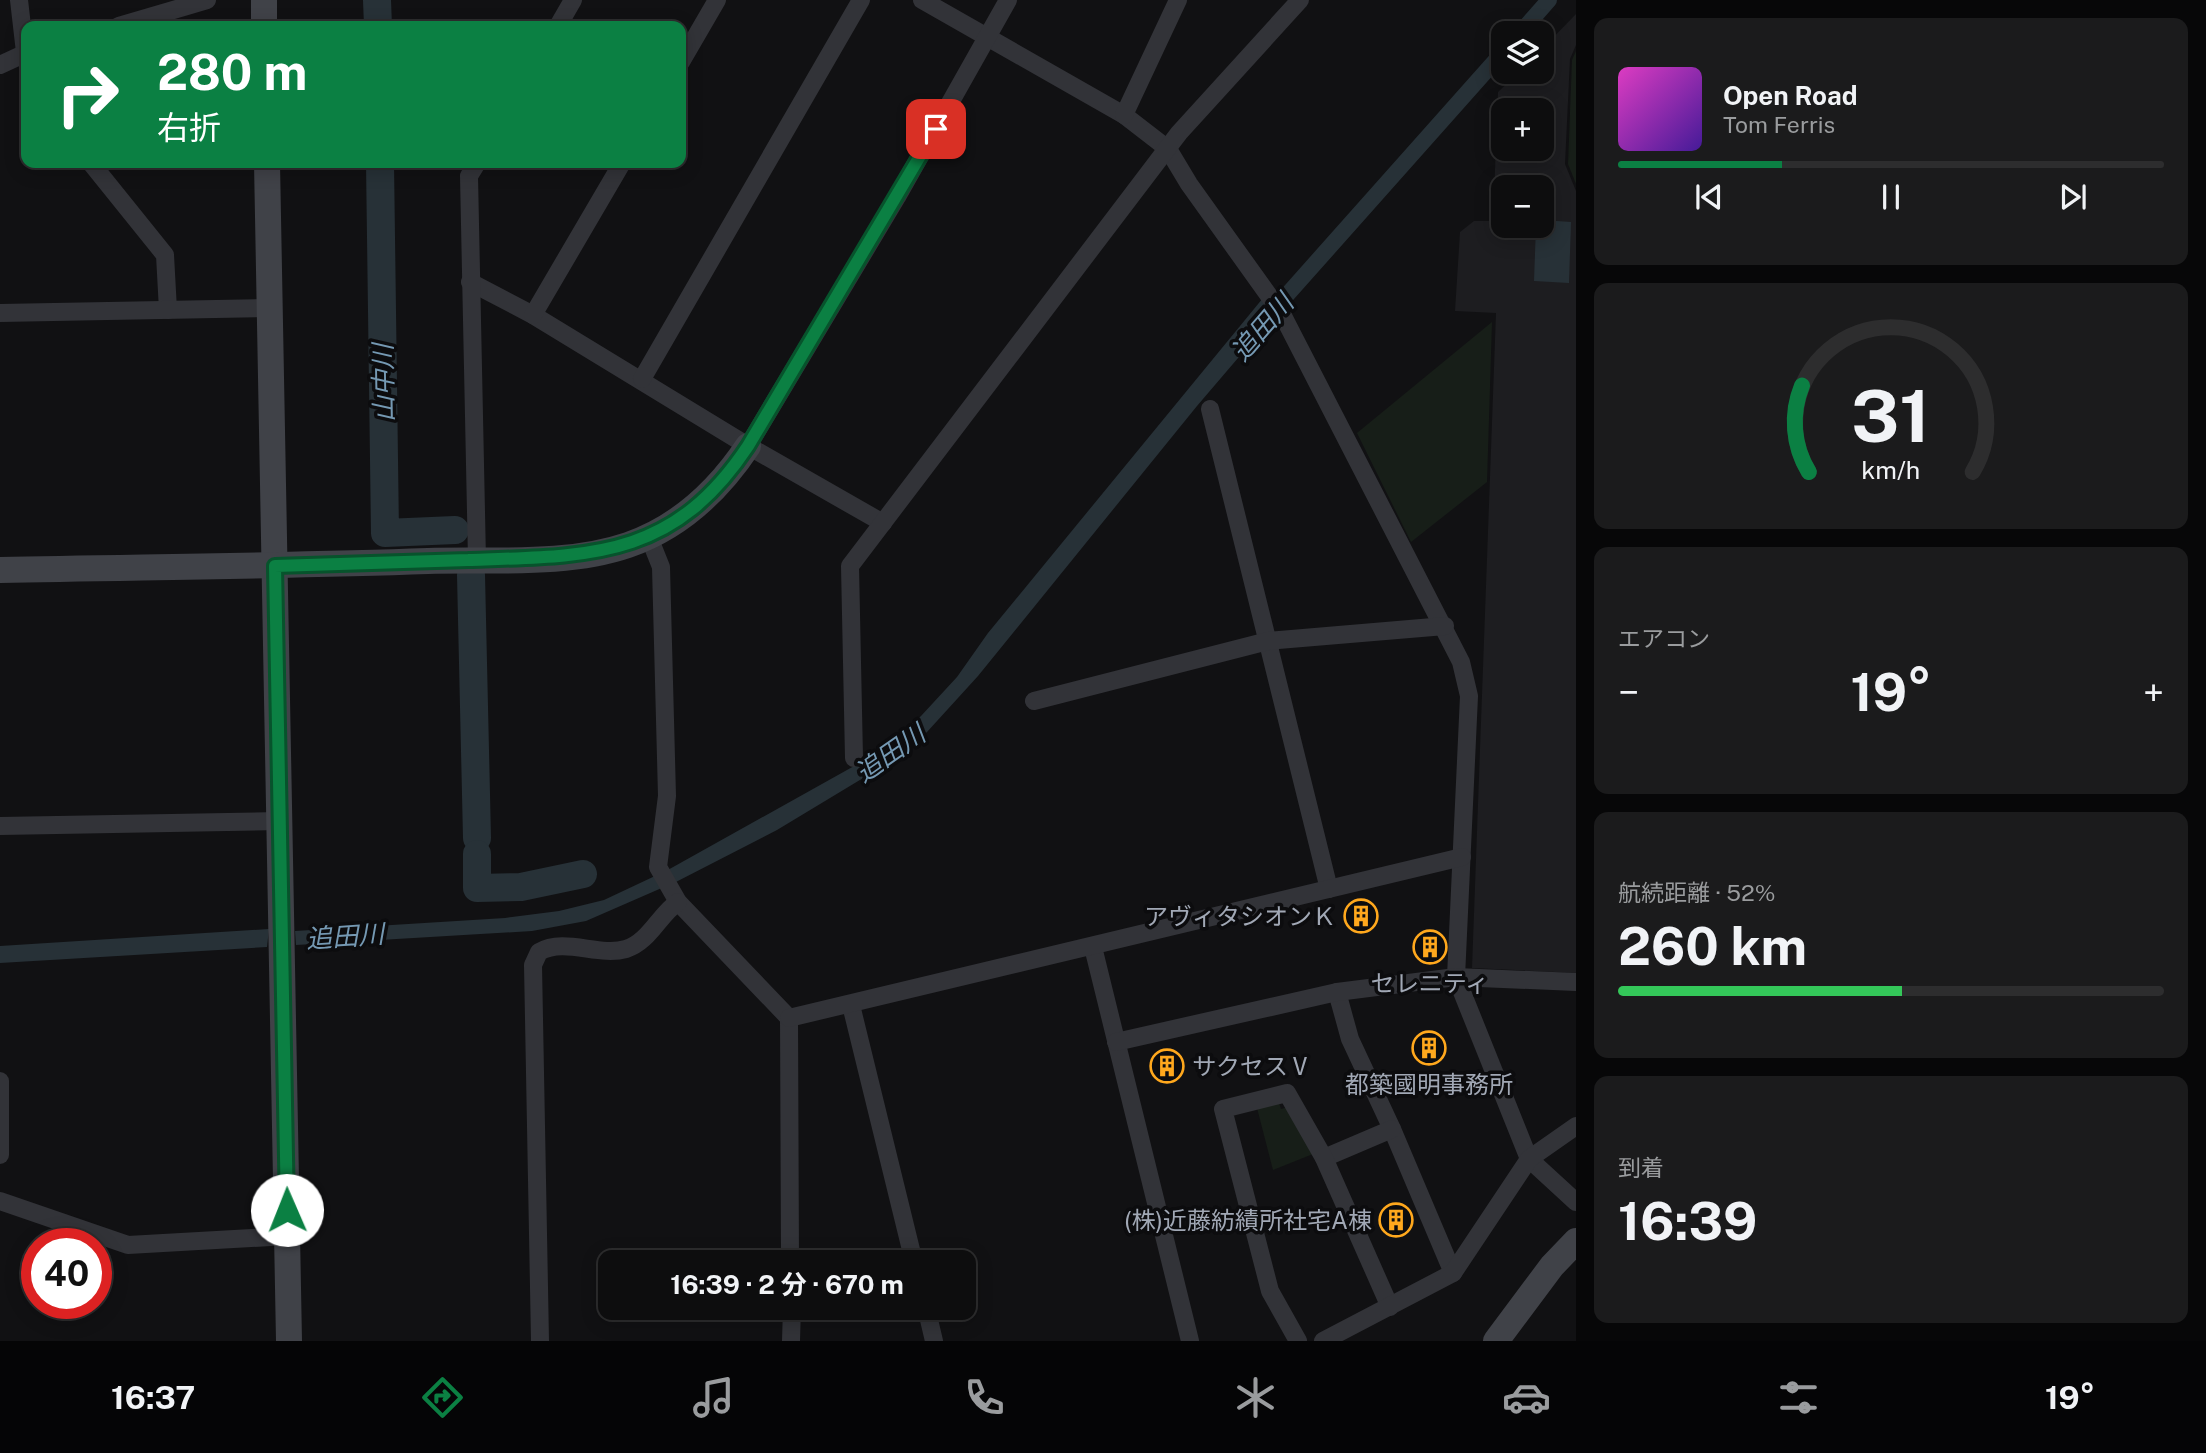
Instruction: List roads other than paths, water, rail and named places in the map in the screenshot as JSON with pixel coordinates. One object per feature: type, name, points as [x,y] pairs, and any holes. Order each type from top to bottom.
[{"type":"street","points":[[19,0],[21,21]]},
{"type":"street","points":[[136,21],[207,0]]},
{"type":"street","points":[[264,0],[264,21]]},
{"type":"street","points":[[561,21],[573,0]]},
{"type":"street","points":[[686,53],[717,0]]},
{"type":"street","points":[[642,379],[861,0]]},
{"type":"street","points":[[922,0],[1124,115],[1168,149],[1189,184],[1273,300],[1445,626],[1461,662],[1469,696],[1455,977],[1529,1159],[1576,1202]]},
{"type":"street","points":[[0,570],[477,560],[589,554],[649,537],[701,503],[733,469],[1008,0]]},
{"type":"street","points":[[1124,115],[1178,0]]},
{"type":"street","points":[[854,758],[849,570],[1168,149],[1300,0]]},
{"type":"street","points":[[0,65],[21,57]]},
{"type":"street","points":[[95,168],[165,256],[168,310]]},
{"type":"street","points":[[267,168],[289,1341]]},
{"type":"street","points":[[474,168],[469,176],[477,560]]},
{"type":"street","points":[[533,315],[619,168]]},
{"type":"street","points":[[470,282],[533,315],[748,446],[883,523]]},
{"type":"street","points":[[0,313],[270,308]]},
{"type":"street","points":[[1210,409],[1329,888]]},
{"type":"street","points":[[649,537],[661,567],[667,796],[658,867],[678,902],[789,1018],[790,1250]]},
{"type":"street","points":[[1034,701],[1268,641],[1445,626]]},
{"type":"street","points":[[0,826],[279,821]]},
{"type":"street","points":[[789,1018],[1462,857]]},
{"type":"street","points":[[540,1341],[533,965],[539,952],[551,948],[626,949],[646,935],[678,902]]},
{"type":"street","points":[[1093,947],[1190,1341]]},
{"type":"street","points":[[1116,1042],[1337,992],[1455,977],[1576,983]]},
{"type":"street","points":[[1337,992],[1350,1039],[1392,1129],[1453,1273]]},
{"type":"street","points":[[850,1005],[911,1250]]},
{"type":"street","points":[[0,1081],[0,1155]]},
{"type":"street","points":[[1298,1341],[1270,1291],[1223,1109],[1287,1093],[1324,1157],[1390,1307]]},
{"type":"street","points":[[1323,1341],[1453,1273],[1529,1159],[1576,1126]]},
{"type":"street","points":[[1324,1157],[1392,1129]]},
{"type":"street","points":[[0,1201],[128,1245],[288,1236]]},
{"type":"street","points":[[1496,1341],[1552,1266],[1576,1241]]},
{"type":"street","points":[[791,1341],[792,1320]]},
{"type":"street","points":[[929,1320],[934,1341]]},
{"type":"water","points":[[1554,221],[1571,222],[1569,283],[1534,281],[1536,238],[1554,238]]},
{"type":"water","points":[[1263,298],[1274,316],[1197,406],[978,676],[927,732],[898,757],[777,830],[672,884],[666,871],[881,751],[921,716],[957,677],[988,633]]},
{"type":"water","points":[[655,876],[664,887],[586,921],[532,931],[296,945],[295,931],[505,918],[559,911],[604,900]]},
{"type":"water","points":[[269,929],[267,947],[0,963],[0,946]]},
{"type":"waterway","name":"山中川","points":[[377,0],[378,21]]},
{"type":"waterway","name":"追田川","points":[[1531,21],[1549,0]]},
{"type":"waterway","name":"追田川","points":[[1270,314],[1491,65]]},
{"type":"waterway","name":"山中川","points":[[380,168],[385,533],[455,530]]},
{"type":"waterway","name":"山中川","points":[[471,575],[477,838]]},
{"type":"waterway","name":"山中川","points":[[477,854],[477,888],[521,887],[583,874]]},
{"type":"place","name":"アヴィタシオンＫ","points":[[1361,916]]},
{"type":"place","name":"セレニティ","points":[[1430,947]]},
{"type":"place","name":"都築國明事務所","points":[[1429,1048]]},
{"type":"place","name":"サクセスⅤ","points":[[1167,1066]]},
{"type":"place","name":"(株)近藤紡績所社宅A棟","points":[[1396,1220]]}]
